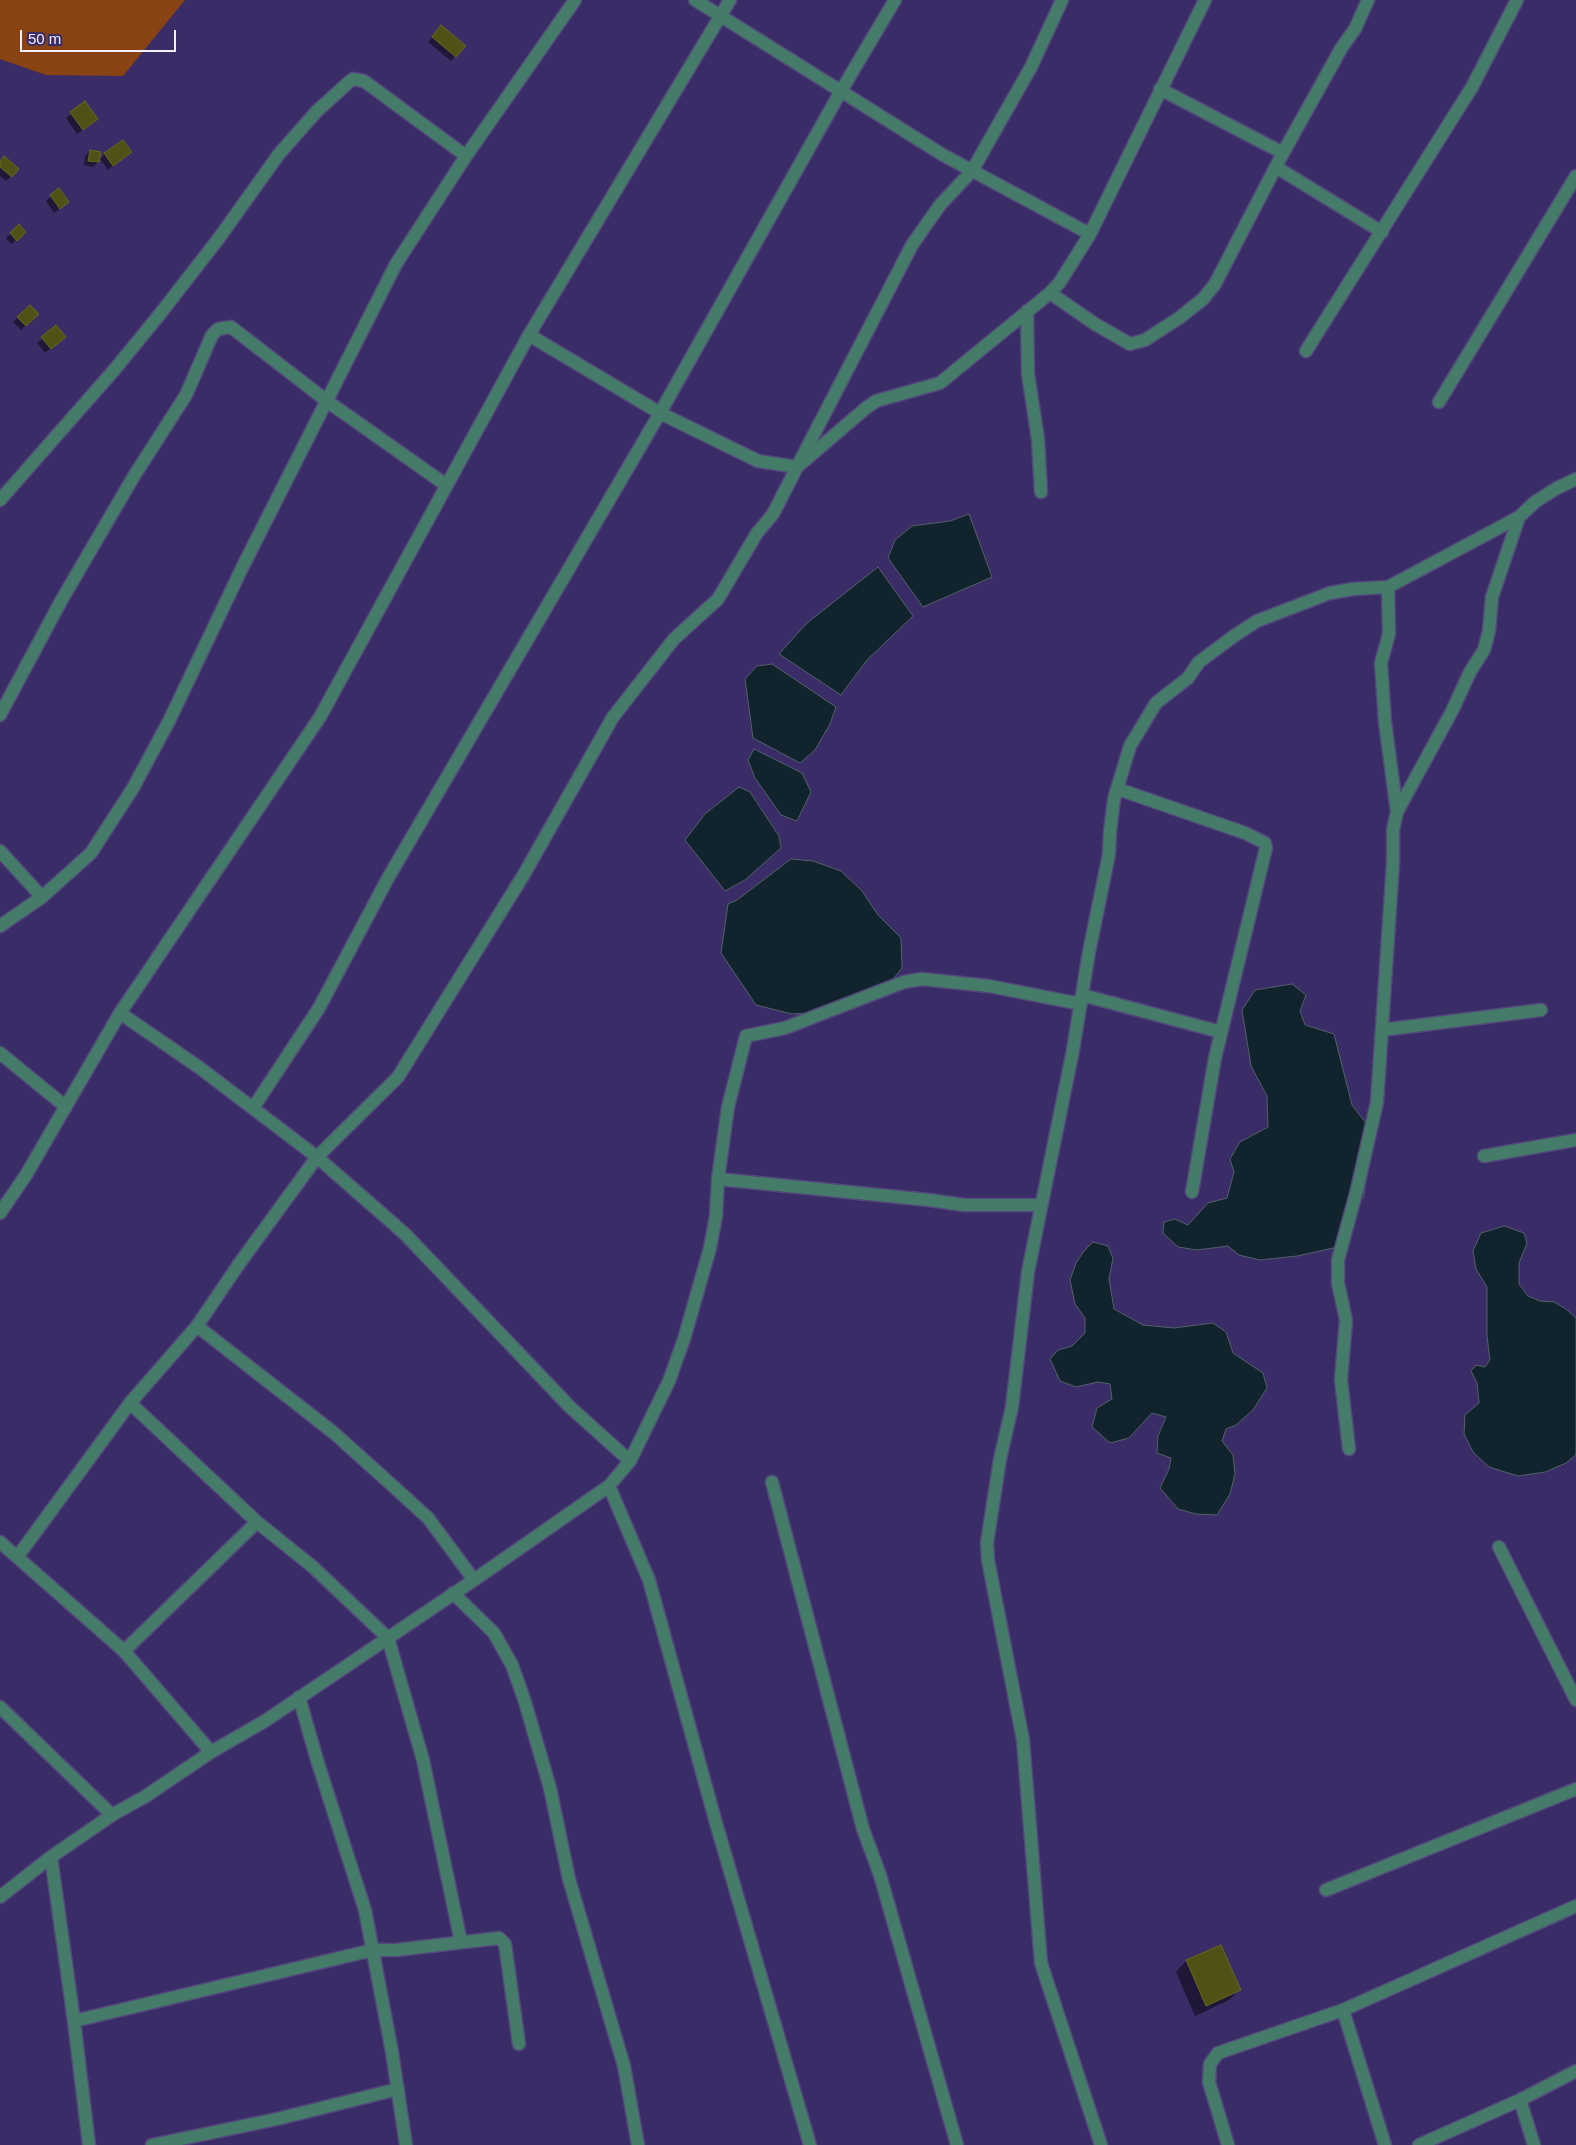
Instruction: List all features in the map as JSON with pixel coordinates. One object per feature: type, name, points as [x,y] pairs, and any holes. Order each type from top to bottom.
[{"type":"street","points":[[0,926],[42,897],[91,853],[133,788],[169,721],[243,566],[396,264],[466,156],[575,0]]},
{"type":"street","points":[[695,0],[972,171],[1090,234]]},
{"type":"street","points":[[0,1214],[26,1175],[120,1013],[320,717],[529,335],[730,0]]},
{"type":"street","points":[[253,1108],[319,1008],[388,878],[660,413],[841,91],[895,0]]},
{"type":"street","points":[[18,1556],[130,1403],[197,1326],[238,1264],[317,1157],[398,1077],[523,876],[613,717],[674,639],[718,599],[757,533],[773,514],[912,245],[940,205],[972,171],[1031,67],[1062,0]]},
{"type":"street","points":[[529,335],[660,413],[758,462],[797,467],[876,402],[940,383],[1050,293],[1070,267],[1090,234],[1205,0]]},
{"type":"street","points":[[1050,293],[1125,342],[1137,343],[1145,340],[1179,318],[1202,299],[1215,284],[1283,153],[1342,47],[1355,29],[1368,0]]},
{"type":"street","points":[[1306,351],[1472,87],[1516,0]]},
{"type":"street","points":[[0,500],[115,369],[160,314],[219,238],[279,154],[317,111],[348,82],[354,79],[364,81],[466,156]]},
{"type":"street","points":[[1160,89],[1283,153]]},
{"type":"street","points":[[1276,167],[1382,232]]},
{"type":"street","points":[[1439,402],[1576,176]]},
{"type":"street","points":[[1027,311],[1028,374],[1038,439],[1041,492]]},
{"type":"street","points":[[0,715],[61,601],[124,493],[186,394],[212,335],[218,329],[231,328],[327,401],[446,485]]},
{"type":"street","points":[[1101,2145],[1041,1962],[1023,1740],[988,1560],[988,1542],[1012,1407],[1028,1272],[1109,854],[1110,832],[1118,789],[1130,746],[1156,703],[1188,678],[1199,662],[1210,653],[1257,622],[1301,604],[1353,589],[1388,587],[1519,517],[1535,502],[1557,488],[1576,480]]},
{"type":"street","points":[[1349,1449],[1342,1380],[1346,1320],[1338,1283],[1338,1260],[1357,1190],[1377,1102],[1393,864],[1393,830],[1397,812],[1452,712],[1470,672],[1484,650],[1489,631],[1492,597],[1519,517]]},
{"type":"street","points":[[1388,587],[1389,634],[1381,663],[1385,722],[1397,812]]},
{"type":"street","points":[[1118,789],[1245,834],[1265,843],[1266,848],[1214,1058],[1192,1192]]},
{"type":"street","points":[[0,851],[42,897]]},
{"type":"street","points":[[3,1890],[112,1815],[146,1796],[211,1752],[265,1721],[609,1486],[630,1461],[669,1381],[684,1339],[710,1248],[716,1216],[718,1179],[734,1079],[745,1038],[748,1035],[785,1028],[904,982],[922,979],[1081,999],[1221,1032]]},
{"type":"street","points":[[1382,1030],[1541,1010]]},
{"type":"street","points":[[120,1013],[200,1068],[317,1157],[405,1234],[570,1407],[630,1461]]},
{"type":"street","points":[[0,1053],[66,1107]]},
{"type":"street","points":[[1484,1156],[1576,1140]]},
{"type":"street","points":[[718,1179],[964,1205],[1041,1205]]},
{"type":"street","points":[[197,1326],[334,1433],[428,1518],[474,1580]]},
{"type":"street","points":[[130,1403],[257,1522],[314,1567],[388,1638],[423,1760],[461,1942]]},
{"type":"street","points":[[772,1482],[864,1828],[880,1875],[957,2145]]},
{"type":"street","points":[[609,1486],[648,1580],[716,1823],[810,2145]]},
{"type":"street","points":[[124,1652],[257,1522]]},
{"type":"street","points":[[0,1542],[124,1652],[211,1752]]},
{"type":"street","points":[[1499,1547],[1576,1700]]},
{"type":"street","points":[[453,1593],[494,1633],[512,1665],[525,1702],[550,1788],[569,1879],[624,2066],[638,2145]]},
{"type":"street","points":[[299,1697],[364,1910],[398,2089],[406,2145]]},
{"type":"street","points":[[0,1707],[112,1815]]},
{"type":"street","points":[[1326,1890],[1576,1789]]},
{"type":"street","points":[[51,1857],[74,2021],[88,2145]]},
{"type":"street","points":[[1228,2145],[1209,2082],[1210,2064],[1218,2053],[1343,2010],[1576,1906]]},
{"type":"street","points":[[74,2021],[373,1950],[396,1950],[499,1938],[505,1944],[519,2044]]},
{"type":"street","points":[[1343,2010],[1386,2145]]},
{"type":"street","points":[[1419,2145],[1520,2100],[1576,2071]]},
{"type":"street","points":[[152,2145],[277,2119],[398,2089]]},
{"type":"street","points":[[1520,2100],[1534,2145]]},
{"type":"shaded area","points":[[0,0],[185,0],[123,76],[46,75],[0,59]]},
{"type":"water","points":[[969,514],[992,577],[923,607],[888,558],[895,540],[912,526],[950,521]]},
{"type":"water","points":[[878,567],[913,616],[867,660],[841,695],[779,654],[807,623]]},
{"type":"water","points":[[772,664],[836,707],[830,724],[815,750],[800,763],[753,738],[745,679],[757,666]]},
{"type":"water","points":[[754,749],[802,773],[811,792],[797,821],[781,815],[755,778],[748,760]]},
{"type":"water","points":[[739,787],[750,792],[779,836],[781,848],[745,880],[725,891],[685,840],[705,814]]},
{"type":"water","points":[[791,859],[813,861],[841,871],[862,891],[878,915],[901,938],[902,968],[885,989],[833,1012],[792,1014],[756,1005],[721,953],[728,904],[737,900]]},
{"type":"water","points":[[1292,984],[1306,995],[1300,1011],[1305,1025],[1334,1034],[1352,1105],[1369,1127],[1364,1197],[1346,1215],[1347,1245],[1297,1256],[1260,1260],[1239,1255],[1228,1246],[1197,1250],[1178,1247],[1163,1233],[1164,1222],[1175,1219],[1188,1225],[1208,1203],[1227,1198],[1234,1172],[1230,1159],[1240,1142],[1268,1127],[1267,1096],[1251,1066],[1242,1010],[1255,990]]},
{"type":"water","points":[[1504,1226],[1524,1233],[1527,1243],[1519,1263],[1519,1284],[1528,1296],[1540,1301],[1554,1302],[1576,1318],[1576,1455],[1566,1463],[1545,1472],[1518,1476],[1489,1467],[1473,1452],[1464,1434],[1465,1415],[1479,1403],[1477,1383],[1471,1371],[1476,1365],[1485,1367],[1490,1360],[1487,1336],[1487,1287],[1476,1269],[1473,1251],[1481,1233]]},
{"type":"water","points":[[1093,1242],[1108,1246],[1113,1258],[1109,1279],[1114,1309],[1143,1325],[1174,1328],[1213,1323],[1226,1332],[1233,1353],[1263,1373],[1267,1388],[1253,1410],[1236,1425],[1226,1429],[1222,1441],[1233,1455],[1235,1474],[1230,1494],[1217,1515],[1196,1514],[1178,1509],[1160,1488],[1169,1469],[1171,1458],[1157,1453],[1158,1436],[1166,1417],[1152,1413],[1129,1438],[1110,1443],[1092,1427],[1097,1408],[1112,1399],[1110,1384],[1098,1382],[1076,1387],[1060,1381],[1050,1359],[1058,1350],[1072,1346],[1085,1333],[1085,1318],[1075,1304],[1070,1280],[1076,1263]]},
{"type":"building","points":[[441,25],[466,46],[456,57],[432,37]]},
{"type":"building","points":[[85,101],[98,119],[83,130],[70,112]]},
{"type":"building","points":[[123,140],[132,152],[113,166],[104,153]]},
{"type":"building","points":[[90,150],[101,152],[99,162],[88,161]]},
{"type":"building","points":[[4,156],[19,169],[12,177],[0,167],[0,161]]},
{"type":"building","points":[[59,188],[69,202],[60,209],[50,195]]},
{"type":"building","points":[[19,224],[26,232],[17,241],[10,233]]},
{"type":"building","points":[[30,305],[39,314],[26,326],[17,317]]},
{"type":"building","points":[[56,325],[66,337],[51,349],[41,337]]},
{"type":"building","points":[[1221,1945],[1241,1990],[1206,2006],[1186,1960]]}]
